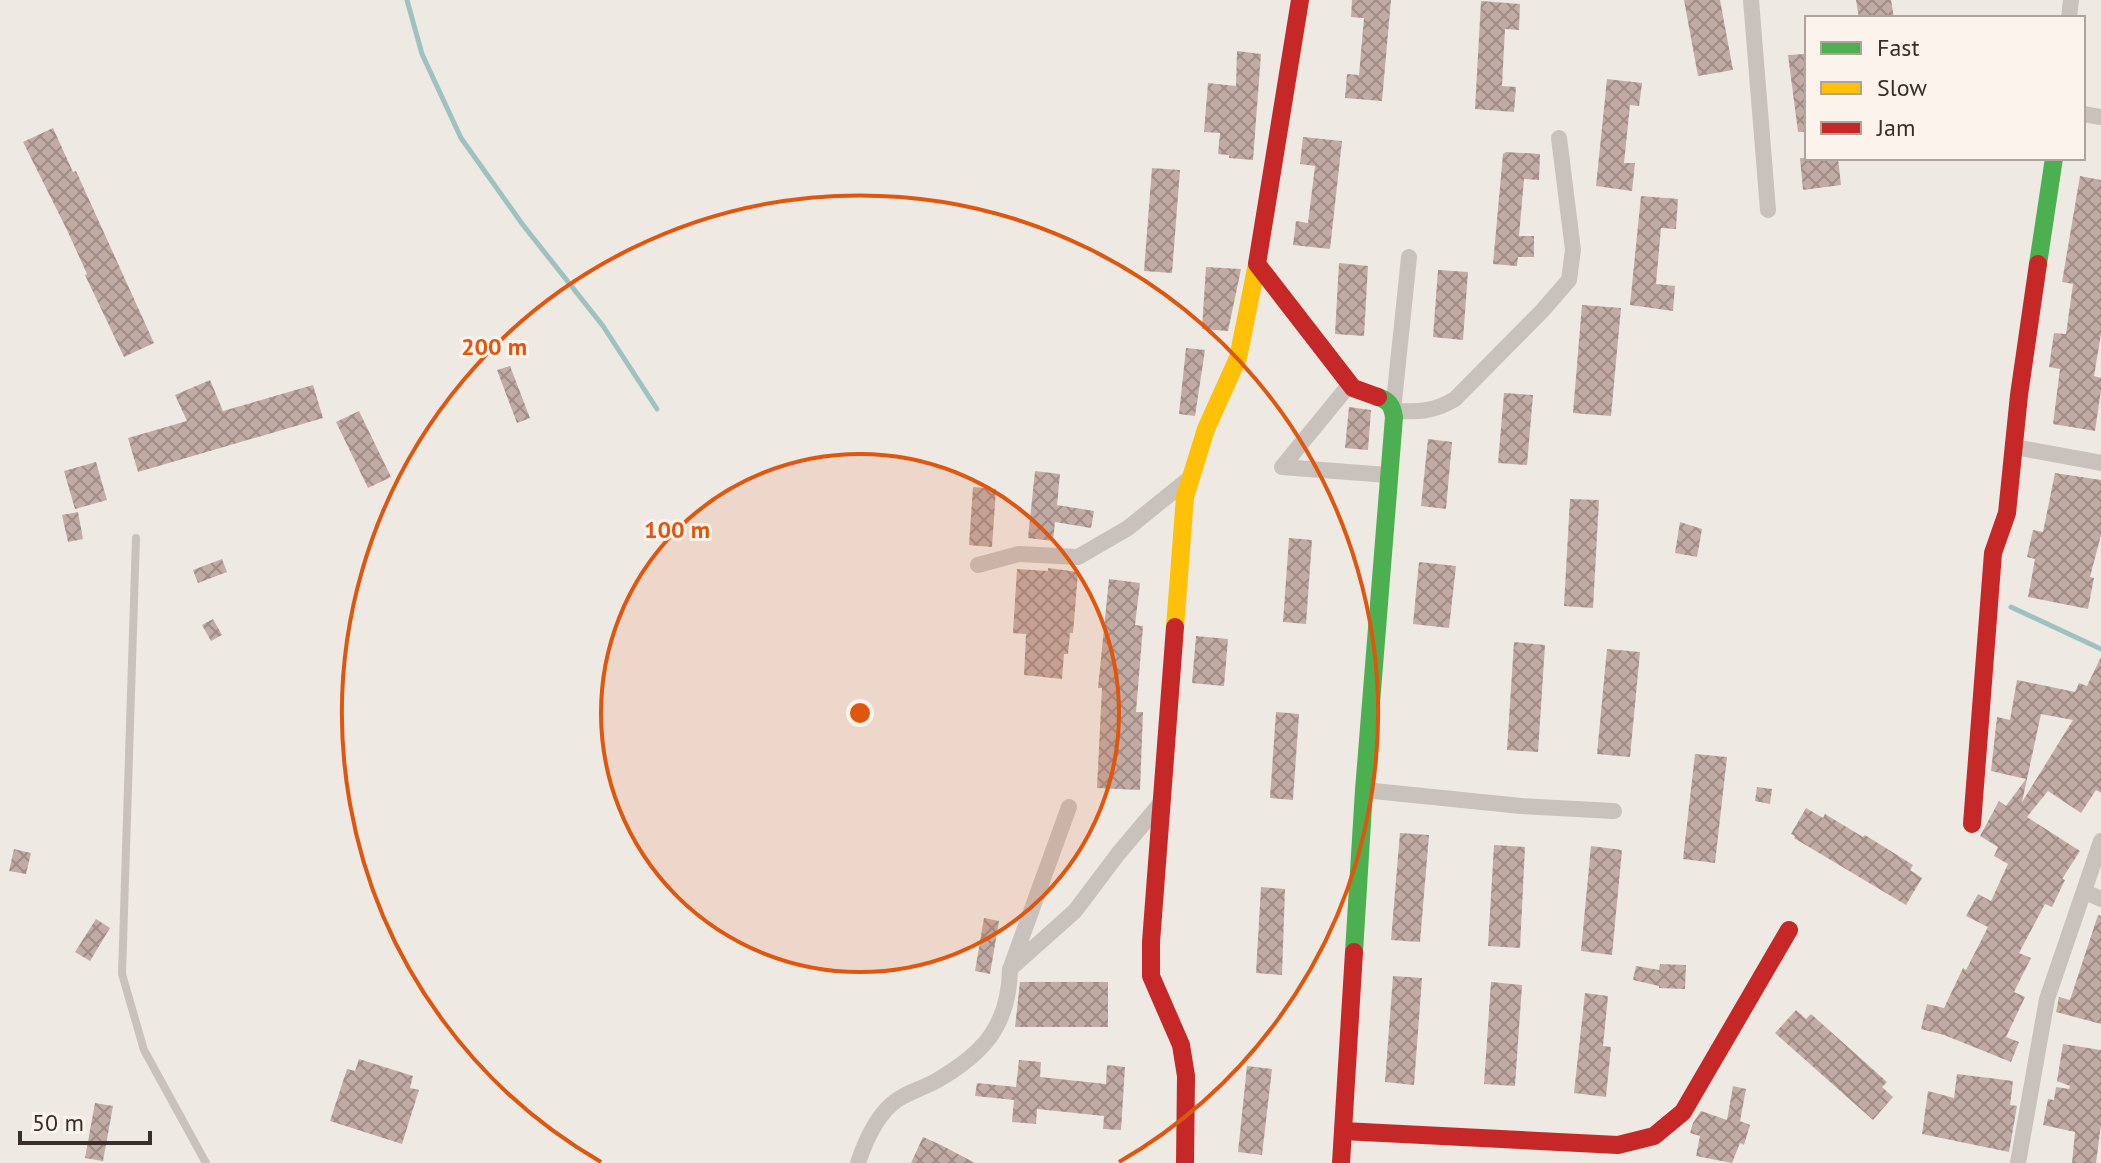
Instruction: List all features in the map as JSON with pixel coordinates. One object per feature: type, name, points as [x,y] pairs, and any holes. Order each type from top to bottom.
[{"type":"street","points":[[1185,1163],[1186,1076],[1181,1045],[1151,976],[1151,942],[1185,497],[1206,429],[1238,358],[1257,264],[1300,0]]},
{"type":"street","points":[[1751,0],[1768,210]]},
{"type":"street","points":[[1393,411],[1426,412],[1441,408],[1455,399],[1569,280],[1573,250],[1559,138]]},
{"type":"street","points":[[1972,824],[1993,553],[2007,513],[2019,395],[2054,160]]},
{"type":"street","points":[[1341,1163],[1364,790],[1393,411],[1409,257]]},
{"type":"street","points":[[1257,264],[1350,384],[1364,393],[1387,400],[1393,411]]},
{"type":"street","points":[[1350,384],[1282,467],[1388,475]]},
{"type":"street","points":[[2015,447],[2101,463]]},
{"type":"street","points":[[978,565],[1019,554],[1078,557],[1128,528],[1191,477]]},
{"type":"street","points":[[1364,790],[1521,806],[1614,811]]},
{"type":"street","points":[[1010,969],[1075,911],[1161,803]]},
{"type":"street","points":[[858,1163],[876,1123],[895,1101],[966,1063],[1002,1022],[1010,987],[1010,969],[1069,807]]},
{"type":"street","points":[[2018,1163],[2047,999],[2093,895],[2101,841]]},
{"type":"street","points":[[1343,1131],[1618,1145],[1645,1142],[1665,1130],[1683,1112],[1789,930]]},
{"type":"lane","points":[[136,538],[122,974],[144,1050],[206,1163]]},
{"type":"building","points":[[1352,0],[1391,0],[1382,101],[1345,98],[1347,74],[1359,75],[1364,18],[1351,17]]},
{"type":"building","points":[[1684,0],[1720,0],[1733,70],[1698,76]]},
{"type":"building","points":[[1856,0],[1891,0],[1894,16],[1859,16]]},
{"type":"building","points":[[1481,1],[1520,4],[1519,30],[1505,29],[1502,86],[1516,87],[1514,112],[1475,109]]},
{"type":"building","points":[[1237,51],[1261,54],[1253,160],[1218,154],[1220,133],[1204,132],[1208,83],[1236,86]]},
{"type":"building","points":[[1805,54],[1805,132],[1798,132],[1788,55]]},
{"type":"building","points":[[1607,79],[1642,83],[1639,106],[1630,105],[1624,163],[1635,163],[1632,191],[1596,186]]},
{"type":"building","points":[[53,128],[73,172],[76,171],[154,343],[124,357],[67,230],[23,142]]},
{"type":"building","points":[[1303,137],[1342,141],[1330,249],[1293,245],[1296,221],[1308,223],[1315,166],[1300,164]]},
{"type":"building","points":[[1503,154],[1540,154],[1539,180],[1524,179],[1519,236],[1534,236],[1534,257],[1518,257],[1517,266],[1493,264]]},
{"type":"building","points":[[1800,158],[1838,160],[1841,185],[1803,190]]},
{"type":"building","points":[[1152,168],[1180,170],[1172,273],[1144,271]]},
{"type":"building","points":[[2080,176],[2101,180],[2101,334],[2094,376],[2101,378],[2101,390],[2095,431],[2053,424],[2060,369],[2049,367],[2054,333],[2066,334],[2073,284],[2062,282]]},
{"type":"building","points":[[1641,196],[1678,199],[1676,229],[1661,228],[1656,284],[1675,286],[1673,311],[1630,305]]},
{"type":"building","points":[[1339,263],[1368,266],[1364,336],[1335,334]]},
{"type":"building","points":[[1206,267],[1241,269],[1228,331],[1202,329]]},
{"type":"building","points":[[1438,270],[1468,272],[1463,340],[1433,337]]},
{"type":"building","points":[[1582,305],[1621,308],[1611,416],[1573,413]]},
{"type":"building","points":[[1186,348],[1205,350],[1195,416],[1179,414]]},
{"type":"building","points":[[510,366],[530,418],[517,423],[497,370]]},
{"type":"building","points":[[210,380],[223,411],[313,385],[323,418],[138,472],[128,438],[187,421],[175,395]]},
{"type":"building","points":[[1504,393],[1533,395],[1527,465],[1498,463]]},
{"type":"building","points":[[1349,407],[1371,410],[1368,450],[1345,448]]},
{"type":"building","points":[[359,411],[391,477],[368,488],[336,422]]},
{"type":"building","points":[[1428,439],[1452,442],[1446,509],[1421,506]]},
{"type":"building","points":[[96,462],[107,500],[75,509],[64,471]]},
{"type":"building","points":[[1035,471],[1060,474],[1057,505],[1094,511],[1091,528],[1055,522],[1053,541],[1028,538]]},
{"type":"building","points":[[2055,473],[2101,480],[2101,535],[2090,577],[2094,578],[2088,609],[2028,597],[2035,559],[2027,557],[2033,530],[2043,532]]},
{"type":"building","points":[[973,487],[996,489],[992,547],[969,545]]},
{"type":"building","points":[[1570,499],[1599,500],[1593,608],[1564,606]]},
{"type":"building","points":[[78,512],[83,539],[68,542],[62,515]]},
{"type":"building","points":[[1680,522],[1702,529],[1697,557],[1675,553]]},
{"type":"building","points":[[1289,538],[1312,540],[1306,624],[1283,622]]},
{"type":"building","points":[[222,559],[227,572],[198,583],[193,570]]},
{"type":"building","points":[[1419,562],[1456,566],[1449,628],[1413,624]]},
{"type":"building","points":[[1048,568],[1078,572],[1073,633],[1070,633],[1068,654],[1064,654],[1062,679],[1024,675],[1026,634],[1013,633],[1017,569],[1048,571]]},
{"type":"building","points":[[1109,579],[1140,583],[1135,625],[1143,626],[1136,712],[1143,712],[1140,790],[1097,788],[1102,688],[1098,688]]},
{"type":"building","points":[[213,619],[222,635],[211,641],[202,625]]},
{"type":"building","points":[[1196,636],[1228,639],[1224,686],[1192,683]]},
{"type":"building","points":[[1514,642],[1545,645],[1538,752],[1507,750]]},
{"type":"building","points":[[1607,649],[1640,652],[1630,757],[1597,754]]},
{"type":"building","points":[[2101,657],[2101,793],[2096,790],[2081,813],[2048,791],[2027,817],[2080,851],[2062,879],[2065,880],[2052,907],[2045,904],[2019,953],[2031,958],[2014,992],[2025,997],[2006,1037],[2019,1042],[2011,1062],[1921,1029],[1927,1004],[1944,1008],[1988,927],[1966,916],[1978,894],[1991,901],[2008,864],[1994,856],[1998,847],[1980,836],[1999,801],[2006,806],[2026,779],[1991,771],[1997,717],[2010,720],[2017,680],[2075,692],[2079,683],[2087,686]],"holes":[[[2041,714],[2073,720],[2022,802]]]},
{"type":"building","points":[[1276,712],[1299,714],[1293,800],[1270,798]]},
{"type":"building","points":[[1695,754],[1727,757],[1715,863],[1683,859]]},
{"type":"building","points":[[1757,787],[1772,789],[1770,804],[1755,801]]},
{"type":"building","points":[[1806,808],[1823,818],[1825,814],[1863,837],[1865,835],[1913,865],[1910,870],[1922,878],[1906,905],[1794,838],[1791,834]]},
{"type":"building","points":[[1400,833],[1429,835],[1420,942],[1391,940]]},
{"type":"building","points":[[1494,845],[1525,847],[1520,948],[1488,946]]},
{"type":"building","points":[[1591,846],[1622,850],[1612,955],[1581,951]]},
{"type":"building","points":[[14,849],[31,853],[26,874],[9,871]]},
{"type":"building","points":[[1261,887],[1285,889],[1282,975],[1256,973]]},
{"type":"building","points":[[2098,915],[2101,916],[2101,1024],[2056,1012],[2059,997],[2070,1000]]},
{"type":"building","points":[[984,918],[999,921],[990,974],[975,971]]},
{"type":"building","points":[[96,919],[110,928],[90,961],[75,952]]},
{"type":"building","points":[[1660,964],[1686,965],[1685,989],[1659,988],[1633,980],[1636,966],[1659,970]]},
{"type":"building","points":[[1393,976],[1422,978],[1414,1085],[1385,1082]]},
{"type":"building","points":[[1020,982],[1108,982],[1108,1027],[1015,1027]]},
{"type":"building","points":[[1491,982],[1522,985],[1515,1086],[1484,1084]]},
{"type":"building","points":[[1585,993],[1608,996],[1603,1046],[1611,1047],[1606,1097],[1574,1093]]},
{"type":"building","points":[[1796,1010],[1806,1019],[1811,1014],[1887,1082],[1882,1087],[1893,1097],[1873,1120],[1775,1033]]},
{"type":"building","points":[[2063,1044],[2101,1050],[2101,1124],[2096,1163],[2072,1163],[2075,1132],[2043,1125],[2048,1099],[2054,1100],[2056,1087],[2069,1089],[2070,1086],[2057,1081]]},
{"type":"building","points":[[359,1059],[413,1076],[410,1088],[419,1090],[402,1144],[330,1121],[347,1069],[355,1071]]},
{"type":"building","points":[[1019,1060],[1041,1062],[1040,1077],[1106,1084],[1107,1065],[1125,1067],[1121,1130],[1103,1129],[1104,1116],[1037,1109],[1036,1124],[1012,1122],[1014,1100],[975,1096],[977,1083],[1016,1087]]},
{"type":"building","points":[[1247,1066],[1272,1069],[1262,1155],[1238,1152]]},
{"type":"building","points":[[1957,1074],[2013,1081],[2010,1105],[2017,1106],[2009,1152],[1922,1134],[1928,1091],[1954,1098]]},
{"type":"building","points":[[1733,1086],[1746,1089],[1740,1121],[1750,1125],[1744,1145],[1740,1143],[1732,1163],[1696,1156],[1700,1136],[1690,1133],[1693,1123],[1701,1111],[1727,1120]]},
{"type":"building","points":[[95,1103],[113,1106],[103,1161],[85,1158]]},
{"type":"building","points":[[923,1137],[941,1145],[975,1163],[911,1163]]},
{"type":"waterway","points":[[407,0],[422,54],[461,138],[523,225],[603,326],[657,409]]},
{"type":"waterway","points":[[2011,607],[2101,649]]},
{"type":"traffic: fast","points":[[2038,264],[2054,160]]},
{"type":"traffic: fast","points":[[1354,952],[1394,417],[1389,404],[1378,397]]},
{"type":"traffic: slow","points":[[1175,627],[1185,497],[1206,429],[1238,358],[1257,264]]},
{"type":"traffic: jam","points":[[1300,0],[1257,264],[1353,388],[1378,397]]},
{"type":"traffic: jam","points":[[1972,824],[1993,553],[2007,513],[2019,395],[2038,264]]},
{"type":"traffic: jam","points":[[1175,627],[1151,976],[1181,1045],[1186,1076],[1185,1163]]},
{"type":"traffic: jam","points":[[1343,1131],[1618,1145],[1654,1136],[1683,1112],[1789,930]]},
{"type":"traffic: jam","points":[[1341,1163],[1354,952]]}]
